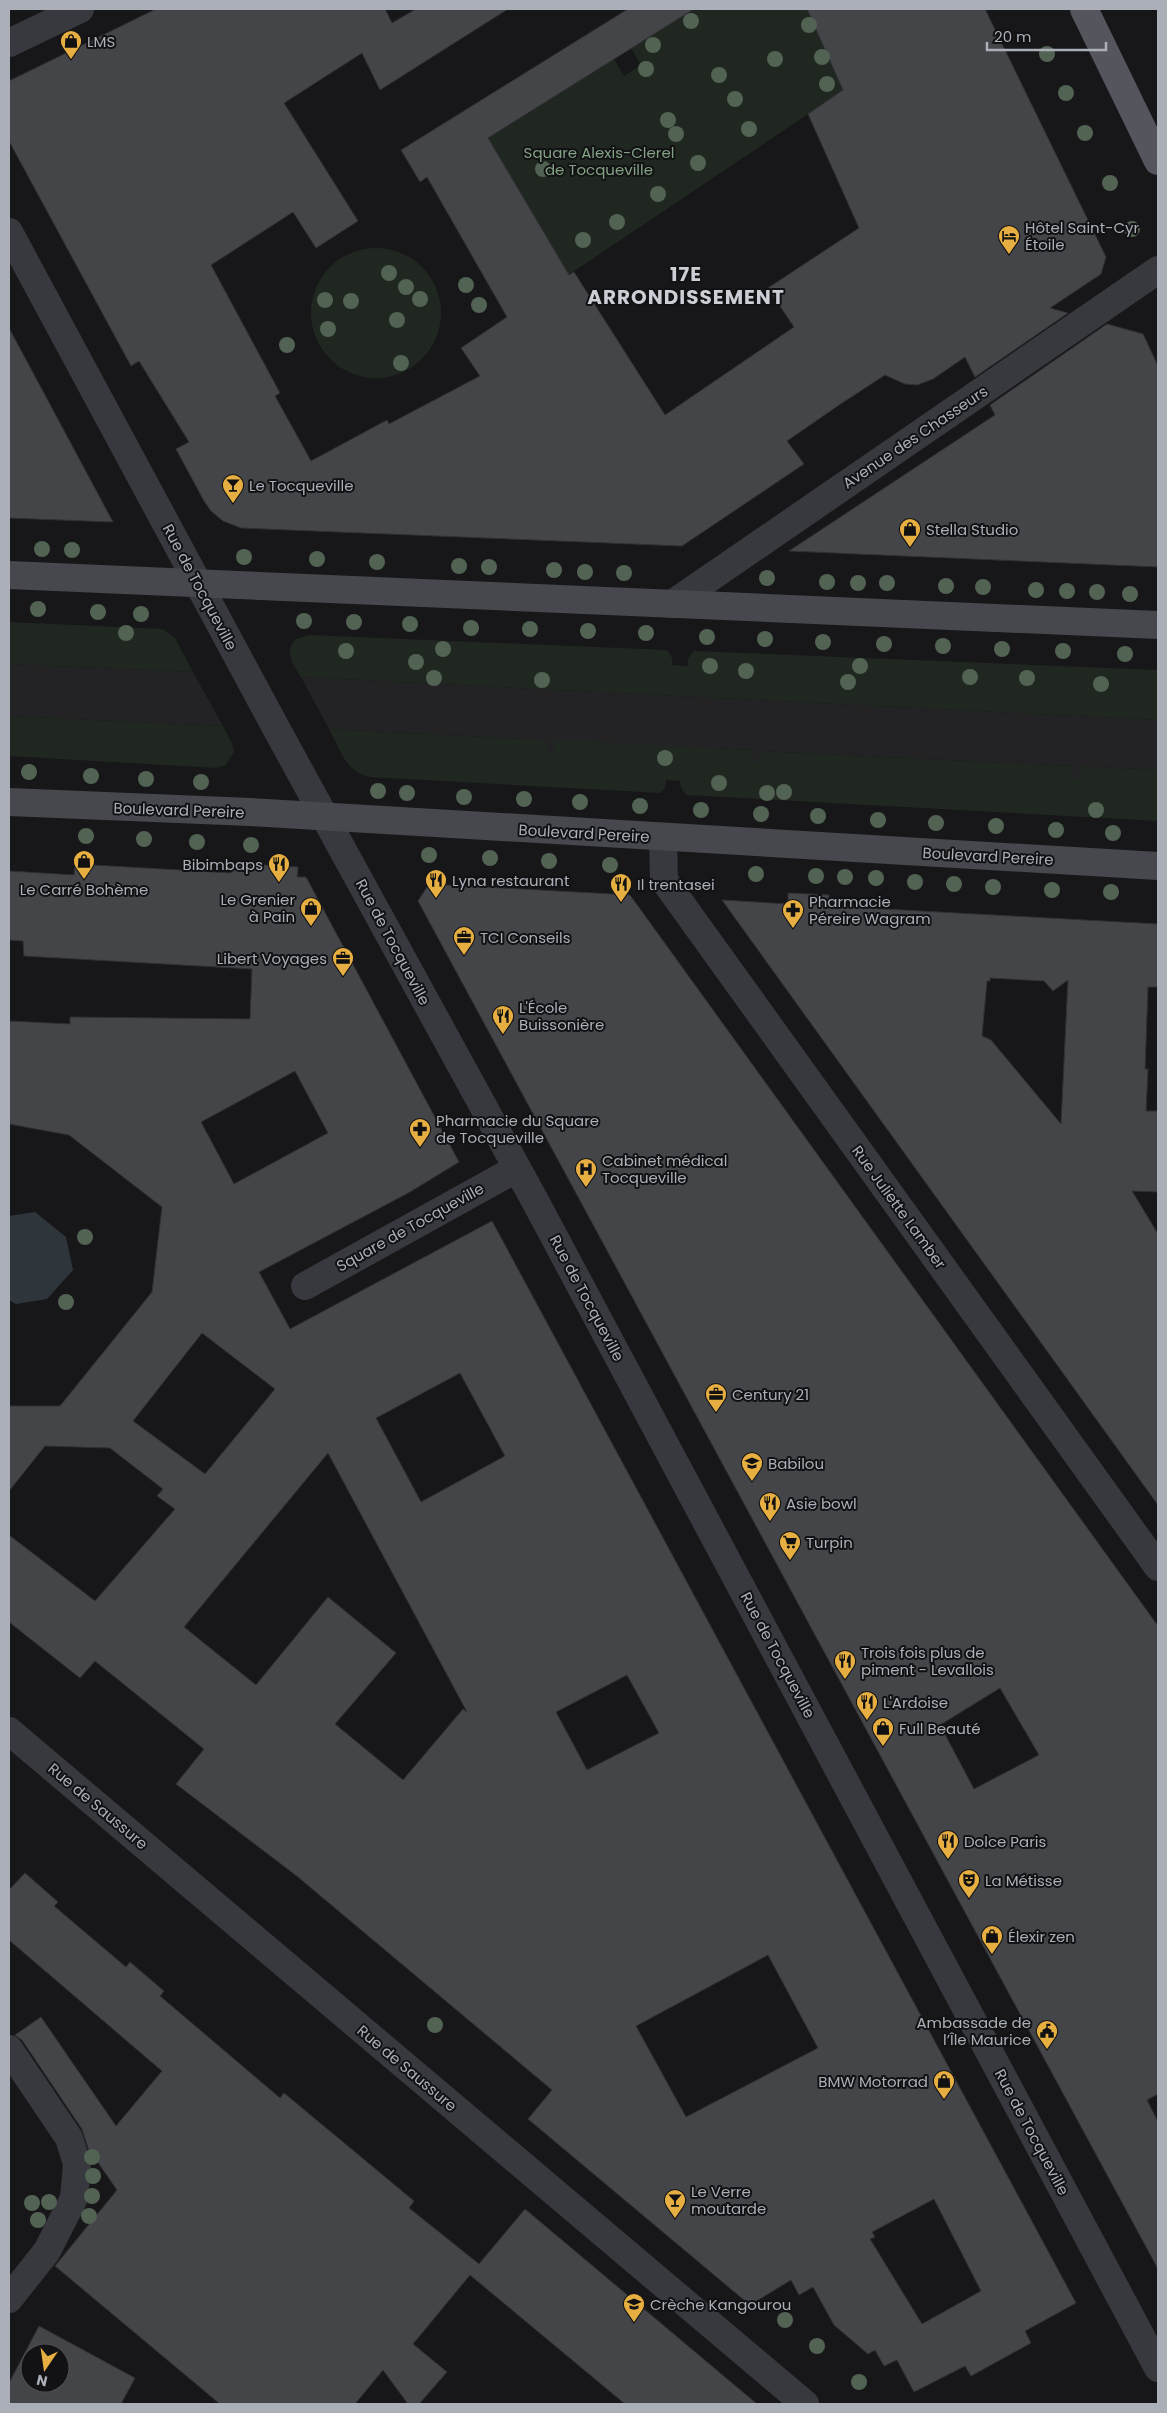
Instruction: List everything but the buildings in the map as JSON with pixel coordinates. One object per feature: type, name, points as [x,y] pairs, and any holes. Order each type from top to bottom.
[{"type":"main road","points":[[1084,9],[1158,161]]},
{"type":"main road","points":[[9,574],[1158,626]]},
{"type":"main road","name":"Boulevard Pereire","points":[[9,802],[326,818],[1158,866]]},
{"type":"street","points":[[9,43],[80,9]]},
{"type":"street","name":"Rue de Tocqueville","points":[[9,232],[516,1169],[1158,2368]]},
{"type":"street","name":"Avenue des Chasseurs","points":[[672,604],[1158,270]]},
{"type":"street","name":"Rue Juliette Lamber","points":[[663,838],[664,880],[1158,1568]]},
{"type":"street","name":"Square de Tocqueville","points":[[305,1286],[516,1169]]},
{"type":"street","name":"Rue de Saussure","points":[[9,1731],[806,2404]]},
{"type":"street","points":[[9,2049],[69,2138],[77,2164],[74,2198],[47,2251],[13,2294]]},
{"type":"shaded area","points":[[9,664],[193,672],[223,726],[9,716]]},
{"type":"shaded area","points":[[301,677],[1158,720],[1158,770],[1082,766],[1081,778],[1072,778],[1072,766],[763,751],[760,762],[754,762],[752,750],[556,741],[555,752],[546,751],[546,740],[329,729]]},
{"type":"shaded area","points":[[35,1212],[66,1237],[73,1270],[47,1299],[16,1304],[9,1300],[9,1216]]},
{"type":"green space","name":"Square Alexis-Clerel de Tocqueville","points":[[694,9],[807,9],[844,90],[567,276],[542,230],[486,140],[614,59],[624,76],[641,65],[631,48]]},
{"type":"green space","points":[[376,248],[389,249],[401,253],[422,267],[436,288],[440,300],[440,326],[436,338],[422,359],[401,373],[389,377],[376,378],[363,377],[351,373],[330,359],[316,338],[312,326],[311,313],[312,300],[316,288],[330,267],[351,253],[363,249]]},
{"type":"green space","points":[[9,622],[163,629],[175,638],[193,672],[9,664]]},
{"type":"green space","points":[[309,635],[667,650],[672,658],[672,665],[688,666],[688,658],[694,651],[1158,670],[1158,720],[301,677],[291,658],[290,649],[296,639]]},
{"type":"green space","points":[[9,716],[223,726],[232,743],[234,752],[226,765],[216,768],[9,756]]},
{"type":"green space","points":[[329,729],[547,740],[546,751],[554,752],[556,740],[752,750],[754,762],[760,762],[762,751],[1072,766],[1072,778],[1081,778],[1081,766],[1158,770],[1158,821],[686,795],[681,788],[680,781],[666,780],[665,788],[660,793],[369,777],[354,770],[349,765]]},
{"type":"place","name":"LMS","points":[[71,60]]},
{"type":"place","name":"Hôtel Saint-Cyr Étoile","points":[[1009,255]]},
{"type":"place","name":"Le Tocqueville","points":[[233,504]]},
{"type":"place","name":"Stella Studio","points":[[910,548]]},
{"type":"place","name":"Le Carré Bohème","points":[[84,880]]},
{"type":"place","name":"Bibimbaps","points":[[279,883]]},
{"type":"place","name":"Lyna restaurant","points":[[436,899]]},
{"type":"place","name":"Il trentasei","points":[[621,903]]},
{"type":"place","name":"Le Grenier à Pain","points":[[311,927]]},
{"type":"place","name":"Pharmacie Péreire Wagram","points":[[793,929]]},
{"type":"place","name":"TCI Conseils","points":[[464,956]]},
{"type":"place","name":"Libert Voyages","points":[[343,977]]},
{"type":"place","name":"L'École Buissonière","points":[[503,1035]]},
{"type":"place","name":"Pharmacie du Square de Tocqueville","points":[[420,1148]]},
{"type":"place","name":"Cabinet médical Tocqueville","points":[[586,1188]]},
{"type":"place","name":"Century 21","points":[[716,1413]]},
{"type":"place","name":"Babilou","points":[[752,1482]]},
{"type":"place","name":"Asie bowl","points":[[770,1522]]},
{"type":"place","name":"Turpin","points":[[790,1561]]},
{"type":"place","name":"Trois fois plus de piment - Levallois","points":[[845,1680]]},
{"type":"place","name":"L'Ardoise","points":[[867,1721]]},
{"type":"place","name":"Full Beauté","points":[[883,1747]]},
{"type":"place","name":"Dolce Paris","points":[[948,1860]]},
{"type":"place","name":"La Métisse","points":[[969,1899]]},
{"type":"place","name":"Élexir zen","points":[[992,1955]]},
{"type":"place","name":"Ambassade de l’Île Maurice","points":[[1047,2050]]},
{"type":"place","name":"BMW Motorrad","points":[[944,2100]]},
{"type":"place","name":"Le Verre moutarde","points":[[675,2219]]},
{"type":"place","name":"Crèche Kangourou","points":[[634,2323]]},
{"type":"district","name":"17E ARRONDISSEMENT","points":[[686,286]]}]
